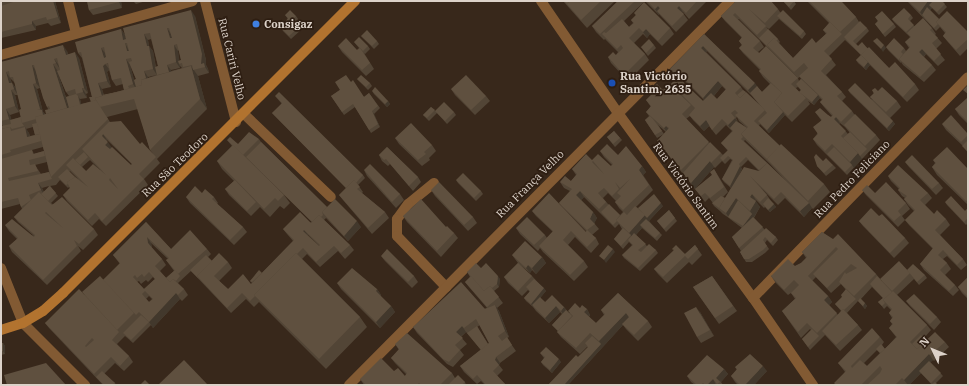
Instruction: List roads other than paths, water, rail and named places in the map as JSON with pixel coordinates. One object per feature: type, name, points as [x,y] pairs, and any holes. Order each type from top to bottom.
[{"type":"main road","name":"Rua São Teodoro","points":[[1,330],[24,323],[43,311],[236,122],[355,1]]},
{"type":"street","points":[[68,1],[76,33]]},
{"type":"street","points":[[1,55],[193,1]]},
{"type":"street","name":"Rua Cariri Velho","points":[[206,1],[236,122]]},
{"type":"street","name":"Rua Victório Santim","points":[[541,1],[618,113],[753,298],[813,385]]},
{"type":"street","name":"Rua França Velho","points":[[352,384],[446,287],[730,1]]},
{"type":"street","name":"Rua Pedro Feliciano","points":[[753,298],[968,77]]},
{"type":"street","points":[[244,114],[331,197]]},
{"type":"street","points":[[434,183],[408,204],[397,219],[397,236],[446,287]]},
{"type":"street","points":[[1,268],[24,323],[85,385]]},
{"type":"place","name":"Consigaz","points":[[256,24]]},
{"type":"place","name":"Rua Victório Santim, 2635","points":[[612,83]]}]
